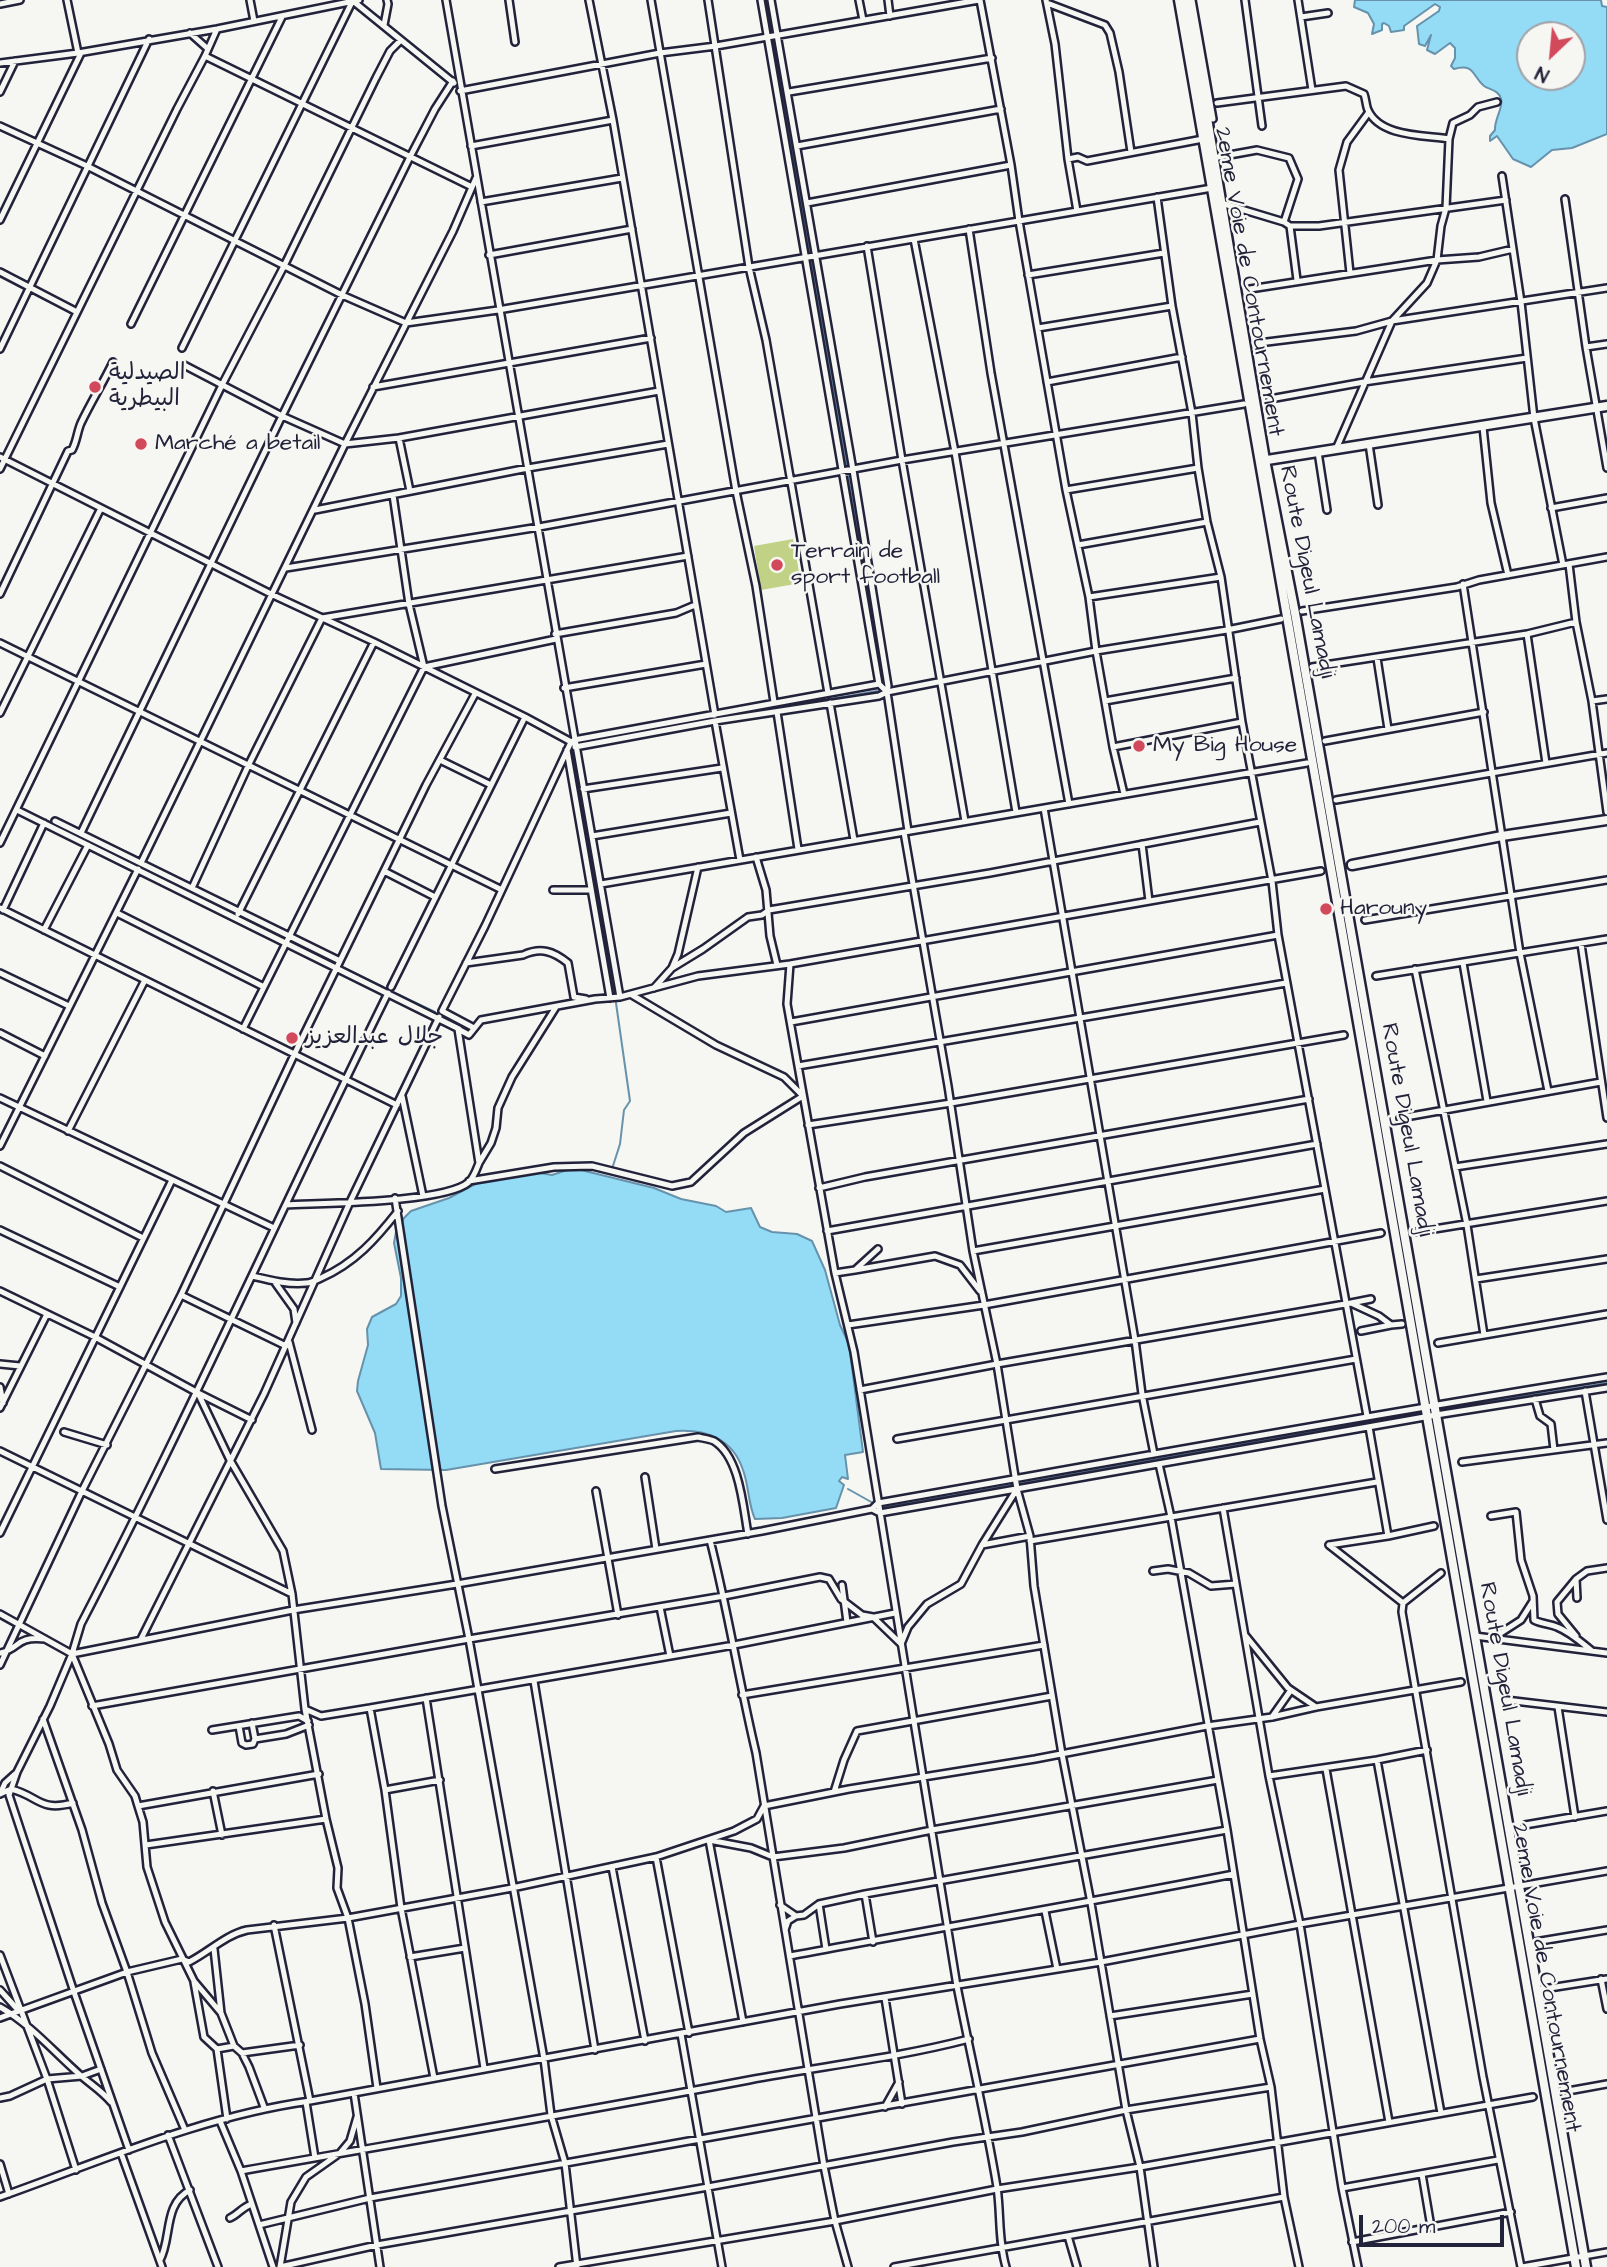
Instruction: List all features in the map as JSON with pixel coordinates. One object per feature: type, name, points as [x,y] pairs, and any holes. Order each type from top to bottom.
[{"type":"main road","name":"2eme Voie de Contournement","points":[[1179,0],[1431,1411],[1509,1889],[1576,2267]]},
{"type":"main road","name":"Route Digeul Lamadji","points":[[1187,0],[1262,461]]},
{"type":"main road","points":[[1262,461],[1607,406]]},
{"type":"main road","points":[[1352,866],[1502,836],[1607,820]]},
{"type":"main road","name":"Route Digeul Lamadji","points":[[1431,1411],[1475,1636],[1586,2267]]},
{"type":"street","points":[[0,4],[20,0]]},
{"type":"street","points":[[0,220],[80,53],[67,0]]},
{"type":"street","points":[[250,0],[254,21]]},
{"type":"street","points":[[352,0],[453,81],[460,91]]},
{"type":"street","points":[[182,348],[352,0]]},
{"type":"street","points":[[0,63],[80,53],[282,17],[359,0]]},
{"type":"street","points":[[384,25],[387,0]]},
{"type":"street","points":[[446,0],[620,997]]},
{"type":"street","points":[[509,0],[515,42]]},
{"type":"street","points":[[589,0],[613,120],[722,768],[740,860]]},
{"type":"street","points":[[651,0],[736,491],[756,586],[774,702]]},
{"type":"street","points":[[708,0],[749,267],[766,340],[828,693]]},
{"type":"street","points":[[761,0],[789,92],[807,203],[811,256],[848,471],[879,684],[887,692]]},
{"type":"street","points":[[771,0],[772,35],[888,686],[912,886],[951,1103],[973,1251],[997,1364],[1017,1484],[1030,1538],[1034,1586],[1052,1696],[1126,2110],[1140,2167],[1154,2267]]},
{"type":"street","points":[[859,0],[863,20]]},
{"type":"street","points":[[888,0],[890,16]]},
{"type":"street","points":[[460,91],[660,53],[716,46],[980,0],[1002,108],[1066,490],[1089,597],[1113,747],[1124,794]]},
{"type":"street","points":[[1192,0],[1213,119]]},
{"type":"street","points":[[1245,0],[1262,126]]},
{"type":"street","points":[[1298,0],[1312,90]]},
{"type":"street","points":[[1047,1],[1105,25],[1110,33],[1131,152]]},
{"type":"street","points":[[1047,1],[1059,69],[1068,159],[1077,211]]},
{"type":"street","points":[[1301,17],[1328,13]]},
{"type":"street","points":[[131,324],[282,17]]},
{"type":"street","points":[[0,469],[2,458],[208,50],[216,29]]},
{"type":"street","points":[[190,33],[208,50]]},
{"type":"street","points":[[0,349],[149,39]]},
{"type":"street","points":[[0,843],[223,383],[390,51],[401,40]]},
{"type":"street","points":[[205,56],[472,187]]},
{"type":"street","points":[[789,92],[992,58]]},
{"type":"street","points":[[0,92],[15,61]]},
{"type":"street","points":[[80,833],[410,157],[453,81]]},
{"type":"street","points":[[1217,103],[1346,86],[1364,94],[1369,112],[1381,125],[1393,130],[1449,139]]},
{"type":"street","points":[[1336,449],[1392,321],[1426,283],[1437,260],[1446,208],[1449,139],[1453,123],[1479,107],[1497,102]]},
{"type":"street","points":[[797,146],[1002,108]]},
{"type":"street","points":[[1350,274],[1339,170],[1347,142],[1369,112]]},
{"type":"street","points":[[471,146],[613,120]]},
{"type":"street","points":[[0,126],[87,166],[342,295],[406,323],[499,310],[1212,188]]},
{"type":"street","points":[[1068,159],[1078,157],[1087,160],[1203,139]]},
{"type":"street","points":[[1213,158],[1257,149],[1289,158],[1298,179],[1287,224],[1297,280]]},
{"type":"street","points":[[807,203],[1012,165]]},
{"type":"street","points":[[1502,176],[1521,302],[1534,418],[1603,754],[1607,812]]},
{"type":"street","points":[[0,1146],[117,913],[373,387],[453,231],[476,177]]},
{"type":"street","points":[[481,202],[622,178]]},
{"type":"street","points":[[1157,197],[1172,306],[1192,413],[1198,468],[1207,522],[1221,577],[1227,630],[1272,881],[1286,983],[1367,1416]]},
{"type":"street","points":[[1565,199],[1607,468]]},
{"type":"street","points":[[1221,203],[1287,224],[1344,225],[1506,200]]},
{"type":"street","points":[[489,255],[632,229]]},
{"type":"street","points":[[969,229],[1004,444],[1069,804]]},
{"type":"street","points":[[914,239],[955,452],[1016,812]]},
{"type":"street","points":[[867,246],[965,821]]},
{"type":"street","points":[[1250,289],[1513,250]]},
{"type":"street","points":[[1028,275],[1164,253]]},
{"type":"street","points":[[0,272],[77,312]]},
{"type":"street","points":[[1259,343],[1356,331],[1392,321],[1607,288]]},
{"type":"street","points":[[1038,328],[1172,306]]},
{"type":"street","points":[[373,387],[651,338]]},
{"type":"street","points":[[1586,347],[1607,344]]},
{"type":"street","points":[[1047,382],[1182,357]]},
{"type":"street","points":[[1270,399],[1527,358]]},
{"type":"street","points":[[0,594],[68,451],[72,450],[75,444],[75,436],[90,404],[113,362]]},
{"type":"street","points":[[184,365],[282,416],[345,444],[399,438],[659,391]]},
{"type":"street","points":[[286,568],[539,527],[902,460],[1244,404]]},
{"type":"street","points":[[1483,427],[1491,503],[1508,575]]},
{"type":"street","points":[[399,438],[410,491]]},
{"type":"street","points":[[315,510],[528,468],[668,444]]},
{"type":"street","points":[[1369,444],[1378,505]]},
{"type":"street","points":[[1318,452],[1328,510]]},
{"type":"street","points":[[2,458],[574,743]]},
{"type":"street","points":[[1066,490],[1198,468]]},
{"type":"street","points":[[243,1029],[424,667],[409,604],[393,495]]},
{"type":"street","points":[[1551,508],[1607,498]]},
{"type":"street","points":[[0,713],[101,508]]},
{"type":"street","points":[[1078,545],[1207,522]]},
{"type":"street","points":[[323,618],[688,556]]},
{"type":"street","points":[[1302,611],[1457,587],[1607,557]]},
{"type":"street","points":[[1089,597],[1221,577]]},
{"type":"street","points":[[1463,584],[1521,953],[1548,1091]]},
{"type":"street","points":[[424,667],[556,636],[676,613],[695,605]]},
{"type":"street","points":[[192,888],[249,764],[323,618]]},
{"type":"street","points":[[474,1028],[442,1011],[567,750],[574,743],[715,718],[777,712],[879,696],[991,670],[1043,663],[1096,651],[1281,619]]},
{"type":"street","points":[[1312,667],[1527,634],[1576,622]]},
{"type":"street","points":[[1527,634],[1546,763]]},
{"type":"street","points":[[238,914],[373,642]]},
{"type":"street","points":[[0,643],[500,889]]},
{"type":"street","points":[[1377,658],[1388,729]]},
{"type":"street","points":[[564,688],[706,664]]},
{"type":"street","points":[[1105,701],[1236,678]]},
{"type":"street","points":[[715,718],[774,702],[879,684]]},
{"type":"street","points":[[0,1665],[82,1491],[181,1295],[338,964],[475,694]]},
{"type":"street","points":[[1592,701],[1607,699]]},
{"type":"street","points":[[830,703],[854,840]]},
{"type":"street","points":[[777,712],[798,849]]},
{"type":"street","points":[[1325,741],[1484,712]]},
{"type":"street","points":[[129,2150],[9,1795],[72,1654],[81,1624],[198,1393],[346,1078],[525,717]]},
{"type":"street","points":[[1113,747],[1242,722]]},
{"type":"street","points":[[567,750],[610,998]]},
{"type":"street","points":[[1336,800],[1603,754]]},
{"type":"street","points":[[440,760],[491,785]]},
{"type":"street","points":[[601,884],[1307,763]]},
{"type":"street","points":[[583,789],[722,768]]},
{"type":"street","points":[[1044,808],[1154,1454]]},
{"type":"street","points":[[16,810],[88,845],[192,888],[287,940],[390,990],[469,1035]]},
{"type":"street","points":[[592,836],[731,813]]},
{"type":"street","points":[[55,821],[238,914]]},
{"type":"street","points":[[654,988],[672,968],[748,917],[762,915],[768,910],[1260,822]]},
{"type":"street","points":[[44,823],[1,909],[397,1105]]},
{"type":"street","points":[[44,930],[88,845]]},
{"type":"street","points":[[1142,845],[1149,901]]},
{"type":"street","points":[[755,857],[766,890],[770,936],[777,965]]},
{"type":"street","points":[[672,968],[678,954],[698,867]]},
{"type":"street","points":[[384,871],[435,897]]},
{"type":"street","points":[[469,1035],[481,1020],[632,995],[698,976],[790,964],[1321,871]]},
{"type":"street","points":[[1366,920],[1607,880]]},
{"type":"street","points":[[553,890],[591,890]]},
{"type":"street","points":[[117,913],[264,987]]},
{"type":"street","points":[[791,1021],[1278,935]]},
{"type":"street","points":[[1376,976],[1607,939]]},
{"type":"street","points":[[1581,944],[1607,1118]]},
{"type":"street","points":[[466,963],[554,952],[568,963],[574,997],[592,1000]]},
{"type":"street","points":[[1463,963],[1487,1101]]},
{"type":"street","points":[[790,964],[787,1001],[827,1231],[860,1390],[900,1645],[942,1880],[957,1986],[980,2090],[997,2189],[1000,2248],[1006,2267]]},
{"type":"street","points":[[1415,969],[1467,1225],[1484,1335]]},
{"type":"street","points":[[0,973],[69,1006]]},
{"type":"street","points":[[68,1131],[145,980]]},
{"type":"street","points":[[798,1066],[1286,983]]},
{"type":"street","points":[[632,995],[716,1045],[784,1077],[803,1096]]},
{"type":"street","points":[[469,1181],[491,1143],[498,1108],[512,1077],[556,1007]]},
{"type":"street","points":[[140,1640],[252,1420],[350,1202],[439,1017]]},
{"type":"street","points":[[469,1035],[458,1029],[480,1163]]},
{"type":"street","points":[[0,1033],[45,1056]]},
{"type":"street","points":[[808,1125],[1345,1035]]},
{"type":"street","points":[[1400,1118],[1601,1082]]},
{"type":"street","points":[[402,1096],[423,1195]]},
{"type":"street","points":[[286,1205],[423,1195],[451,1191],[469,1181],[554,1167],[593,1166],[672,1186],[691,1182],[744,1133],[803,1096]]},
{"type":"street","points":[[0,1098],[274,1228]]},
{"type":"street","points":[[819,1188],[865,1177],[1309,1099]]},
{"type":"street","points":[[827,1231],[1317,1144]]},
{"type":"street","points":[[1455,1167],[1607,1144]]},
{"type":"street","points":[[0,1166],[144,1238]]},
{"type":"street","points":[[0,1533],[172,1180]]},
{"type":"street","points":[[973,1251],[1325,1189]]},
{"type":"street","points":[[395,1198],[442,1506],[469,1639],[544,2059],[551,2115],[565,2163],[577,2265]]},
{"type":"street","points":[[1416,1232],[1607,1201]]},
{"type":"street","points":[[253,1276],[274,1281],[308,1283],[315,1280],[351,1262],[380,1234],[398,1211]]},
{"type":"street","points":[[0,1230],[120,1287]]},
{"type":"street","points":[[848,1325],[984,1305],[1381,1233]]},
{"type":"street","points":[[855,1270],[878,1249]]},
{"type":"street","points":[[835,1273],[934,1256],[960,1265],[982,1293]]},
{"type":"street","points":[[1476,1279],[1607,1259]]},
{"type":"street","points":[[274,1281],[294,1309],[296,1323]]},
{"type":"street","points":[[0,1291],[95,1337],[252,1420]]},
{"type":"street","points":[[181,1295],[288,1343]]},
{"type":"street","points":[[860,1390],[1371,1299]]},
{"type":"street","points":[[1348,1304],[1379,1316],[1391,1325]]},
{"type":"street","points":[[1,1406],[47,1314]]},
{"type":"street","points":[[1438,1343],[1607,1314]]},
{"type":"street","points":[[1361,1331],[1402,1324]]},
{"type":"street","points":[[288,1343],[313,1430]]},
{"type":"street","points":[[897,1439],[1142,1394],[1356,1359]]},
{"type":"street","points":[[0,1364],[20,1366]]},
{"type":"street","points":[[872,1510],[878,1503],[1159,1464],[1369,1427],[1431,1411],[1607,1377]]},
{"type":"street","points":[[0,1387],[1,1406]]},
{"type":"street","points":[[72,1654],[293,1610],[748,1534],[872,1510],[880,1513],[1154,1454],[1367,1416],[1535,1399],[1607,1388]]},
{"type":"street","points":[[1585,1391],[1607,1520]]},
{"type":"street","points":[[198,1393],[230,1460],[283,1551],[292,1594],[305,1709],[338,1868],[337,1888],[348,1918],[365,2004],[377,2088]]},
{"type":"street","points":[[1535,1399],[1540,1416],[1551,1424],[1554,1450]]},
{"type":"street","points":[[1369,1427],[1388,1536]]},
{"type":"street","points":[[64,1432],[107,1445]]},
{"type":"street","points":[[495,1469],[698,1437],[714,1441],[731,1460],[741,1490],[748,1534]]},
{"type":"street","points":[[1462,1462],[1607,1443]]},
{"type":"street","points":[[0,1451],[292,1594]]},
{"type":"street","points":[[1159,1464],[1171,1517],[1227,1830],[1270,2087],[1284,2197],[1299,2267]]},
{"type":"street","points":[[645,1478],[656,1549]]},
{"type":"street","points":[[982,1545],[1171,1517],[1377,1482]]},
{"type":"street","points":[[900,1645],[908,1627],[927,1604],[961,1584],[1017,1484]]},
{"type":"street","points":[[596,1491],[618,1615]]},
{"type":"street","points":[[1223,1508],[1269,1776],[1300,1924],[1342,2188],[1359,2267]]},
{"type":"street","points":[[1491,1516],[1516,1512],[1521,1560],[1534,1601],[1534,1620],[1555,1626],[1579,1639]]},
{"type":"street","points":[[1403,1603],[1329,1545],[1388,1536],[1434,1525]]},
{"type":"street","points":[[710,1540],[756,1753],[824,2166],[848,2267]]},
{"type":"street","points":[[1592,1651],[1558,1614],[1557,1602],[1576,1579],[1587,1571],[1607,1568]]},
{"type":"street","points":[[1153,1571],[1168,1569],[1189,1573],[1211,1586],[1236,1584]]},
{"type":"street","points":[[1441,1573],[1403,1603],[1402,1612],[1498,2160],[1521,2267],[1607,2252]]},
{"type":"street","points":[[92,1706],[618,1615],[820,1577],[829,1579],[844,1601],[862,1615],[873,1617],[900,1645]]},
{"type":"street","points":[[1576,1579],[1577,1598]]},
{"type":"street","points":[[842,1585],[847,1622]]},
{"type":"street","points":[[1493,1637],[1521,1620],[1534,1601]]},
{"type":"street","points":[[660,1607],[670,1656]]},
{"type":"street","points":[[305,1709],[321,1716],[370,1709],[734,1645],[895,1613]]},
{"type":"street","points":[[0,1614],[72,1654],[117,1770],[135,1796],[143,1822],[147,1867],[164,1922],[194,1981],[221,2013]]},
{"type":"street","points":[[1245,1634],[1291,1690],[1316,1707]]},
{"type":"street","points":[[1475,1636],[1607,1654]]},
{"type":"street","points":[[4,1652],[19,1641],[30,1638],[48,1640]]},
{"type":"street","points":[[742,1695],[1044,1645]]},
{"type":"street","points":[[534,1681],[594,2050]]},
{"type":"street","points":[[764,1806],[1461,1682]]},
{"type":"street","points":[[1272,1717],[1291,1690]]},
{"type":"street","points":[[834,1792],[857,1731],[1052,1696]]},
{"type":"street","points":[[426,1698],[484,2068]]},
{"type":"street","points":[[1507,1700],[1607,1712]]},
{"type":"street","points":[[1558,1707],[1575,1817]]},
{"type":"street","points":[[370,1709],[385,1790],[401,1908],[434,2078]]},
{"type":"street","points":[[212,1730],[299,1716],[308,1723]]},
{"type":"street","points":[[43,1719],[73,1802],[102,1903],[152,2053],[185,2130]]},
{"type":"street","points":[[239,1726],[242,1743],[253,1744],[255,1739],[252,1723]]},
{"type":"street","points":[[255,1739],[286,1734],[308,1723]]},
{"type":"street","points":[[1269,1776],[1326,1769],[1427,1750]]},
{"type":"street","points":[[1377,1760],[1441,2113]]},
{"type":"street","points":[[1326,1769],[1389,2122]]},
{"type":"street","points":[[0,1794],[5,1783],[17,1772]]},
{"type":"street","points":[[138,1806],[319,1774]]},
{"type":"street","points":[[385,1790],[440,1780]]},
{"type":"street","points":[[709,1840],[751,1848],[773,1857],[844,1848],[1218,1780]]},
{"type":"street","points":[[11,1789],[44,1805],[58,1807],[73,1802]]},
{"type":"street","points":[[0,1794],[11,1789]]},
{"type":"street","points":[[213,1791],[222,1835]]},
{"type":"street","points":[[0,2018],[127,1972],[182,1958],[189,1962],[236,1933],[274,1925],[348,1918],[512,1888],[656,1857],[709,1840],[757,1819],[764,1806]]},
{"type":"street","points":[[1525,1825],[1607,1811]]},
{"type":"street","points":[[146,1845],[326,1819]]},
{"type":"street","points":[[785,1930],[788,1921],[804,1915],[819,1904],[1227,1830]]},
{"type":"street","points":[[709,1840],[743,2022]]},
{"type":"street","points":[[656,1857],[689,2033]]},
{"type":"street","points":[[612,1867],[645,2041]]},
{"type":"street","points":[[0,2197],[168,2135],[264,2107],[1607,1871]]},
{"type":"street","points":[[790,1956],[1091,1903],[1234,1874]]},
{"type":"street","points":[[865,1894],[873,1942]]},
{"type":"street","points":[[819,1904],[826,1949]]},
{"type":"street","points":[[780,1905],[796,1916]]},
{"type":"street","points":[[1045,1911],[1057,1969]]},
{"type":"street","points":[[274,1925],[300,2045],[315,2158]]},
{"type":"street","points":[[1529,1943],[1607,1930]]},
{"type":"street","points":[[410,1957],[466,1948]]},
{"type":"street","points":[[214,1949],[221,2013],[233,2046],[242,2053],[264,2107]]},
{"type":"street","points":[[0,1955],[47,2079],[76,2170]]},
{"type":"street","points":[[1537,1990],[1604,1979],[1607,2009]]},
{"type":"street","points":[[194,1981],[204,2037],[217,2049],[224,2120],[272,2267]]},
{"type":"street","points":[[0,1990],[20,2012]]},
{"type":"street","points":[[1110,2016],[1253,1994]]},
{"type":"street","points":[[885,1998],[902,2104]]},
{"type":"street","points":[[0,2007],[24,2022],[82,2076],[100,2088],[116,2107]]},
{"type":"street","points":[[681,2035],[722,2267]]},
{"type":"street","points":[[241,2171],[894,2057],[969,2039]]},
{"type":"street","points":[[259,2225],[370,2199],[1260,2039]]},
{"type":"street","points":[[242,2053],[300,2045]]},
{"type":"street","points":[[217,2049],[233,2046]]},
{"type":"street","points":[[0,2098],[47,2079],[82,2076],[101,2069]]},
{"type":"street","points":[[885,2107],[899,2082]]},
{"type":"street","points":[[1568,2091],[1607,2084]]},
{"type":"street","points":[[357,2117],[349,2141],[340,2153],[306,2178],[291,2202],[280,2267],[376,2245],[708,2188],[986,2136],[1023,2132],[1126,2110],[1270,2087]]},
{"type":"street","points":[[354,2093],[380,2267]]},
{"type":"street","points":[[559,2267],[835,2221],[997,2189],[1140,2167],[1533,2097]]},
{"type":"street","points":[[168,2135],[218,2267]]},
{"type":"street","points":[[121,2153],[161,2264]]},
{"type":"street","points":[[1342,2188],[1498,2160]]},
{"type":"street","points":[[0,2164],[9,2194]]},
{"type":"street","points":[[1422,2174],[1431,2227]]},
{"type":"street","points":[[161,2264],[167,2224],[172,2211],[184,2193],[190,2190]]},
{"type":"street","points":[[894,2267],[1284,2197]]},
{"type":"street","points":[[230,2218],[237,2215],[242,2207],[252,2204]]},
{"type":"street","points":[[1352,2242],[1511,2212]]},
{"type":"street","points":[[1068,2236],[1077,2267]]},
{"type":"green space","name":"Terrain de sport football","points":[[793,539],[801,583],[761,590],[754,546]]},
{"type":"water","points":[[1355,0],[1601,0],[1602,6],[1607,7],[1607,134],[1572,148],[1552,150],[1531,167],[1513,159],[1497,136],[1490,141],[1501,105],[1498,94],[1484,86],[1470,69],[1454,69],[1451,66],[1455,58],[1455,48],[1450,43],[1435,54],[1427,50],[1431,35],[1425,46],[1419,44],[1417,26],[1439,11],[1440,7],[1435,4],[1404,26],[1404,30],[1391,32],[1389,26],[1384,23],[1382,30],[1372,34],[1374,24],[1368,13],[1354,7]]},
{"type":"water","points":[[573,1168],[654,1188],[681,1199],[716,1206],[726,1212],[751,1208],[760,1227],[772,1232],[797,1234],[812,1241],[825,1270],[840,1325],[849,1344],[863,1452],[845,1455],[848,1479],[842,1477],[839,1481],[844,1485],[836,1508],[782,1518],[755,1519],[743,1470],[733,1451],[708,1434],[687,1431],[446,1470],[381,1469],[375,1433],[357,1391],[368,1345],[367,1329],[372,1317],[396,1304],[401,1296],[401,1278],[394,1243],[396,1232],[404,1218],[411,1211],[449,1198],[479,1182],[534,1172],[552,1175]]},
{"type":"waterway","points":[[766,0],[847,467]]},
{"type":"waterway","points":[[848,476],[884,682]]},
{"type":"waterway","points":[[769,710],[877,691]]},
{"type":"waterway","points":[[579,743],[633,734]]},
{"type":"waterway","points":[[572,754],[615,993]]},
{"type":"waterway","points":[[27,812],[183,888]]},
{"type":"waterway","points":[[204,899],[232,912]]},
{"type":"waterway","points":[[253,923],[281,936]]},
{"type":"waterway","points":[[295,944],[331,962]]},
{"type":"waterway","points":[[344,968],[383,987]]},
{"type":"waterway","points":[[397,994],[435,1012]]},
{"type":"waterway","points":[[612,1169],[620,1144],[624,1110],[630,1101],[616,1003]]},
{"type":"waterway","points":[[449,1019],[453,1021]]},
{"type":"waterway","points":[[1448,1408],[1607,1383]]},
{"type":"waterway","points":[[886,1507],[1413,1414]]},
{"type":"waterway","points":[[848,1489],[873,1503]]},
{"type":"place","name":"الصيدلية البيطرية","points":[[95,387]]},
{"type":"place","name":"Marché a betail","points":[[141,444]]},
{"type":"place","name":"Terrain de sport football","points":[[777,565]]},
{"type":"place","name":"My Big House","points":[[1139,746]]},
{"type":"place","name":"Harouny","points":[[1326,909]]},
{"type":"place","name":"جلال عبدالعزيز","points":[[292,1038]]}]
